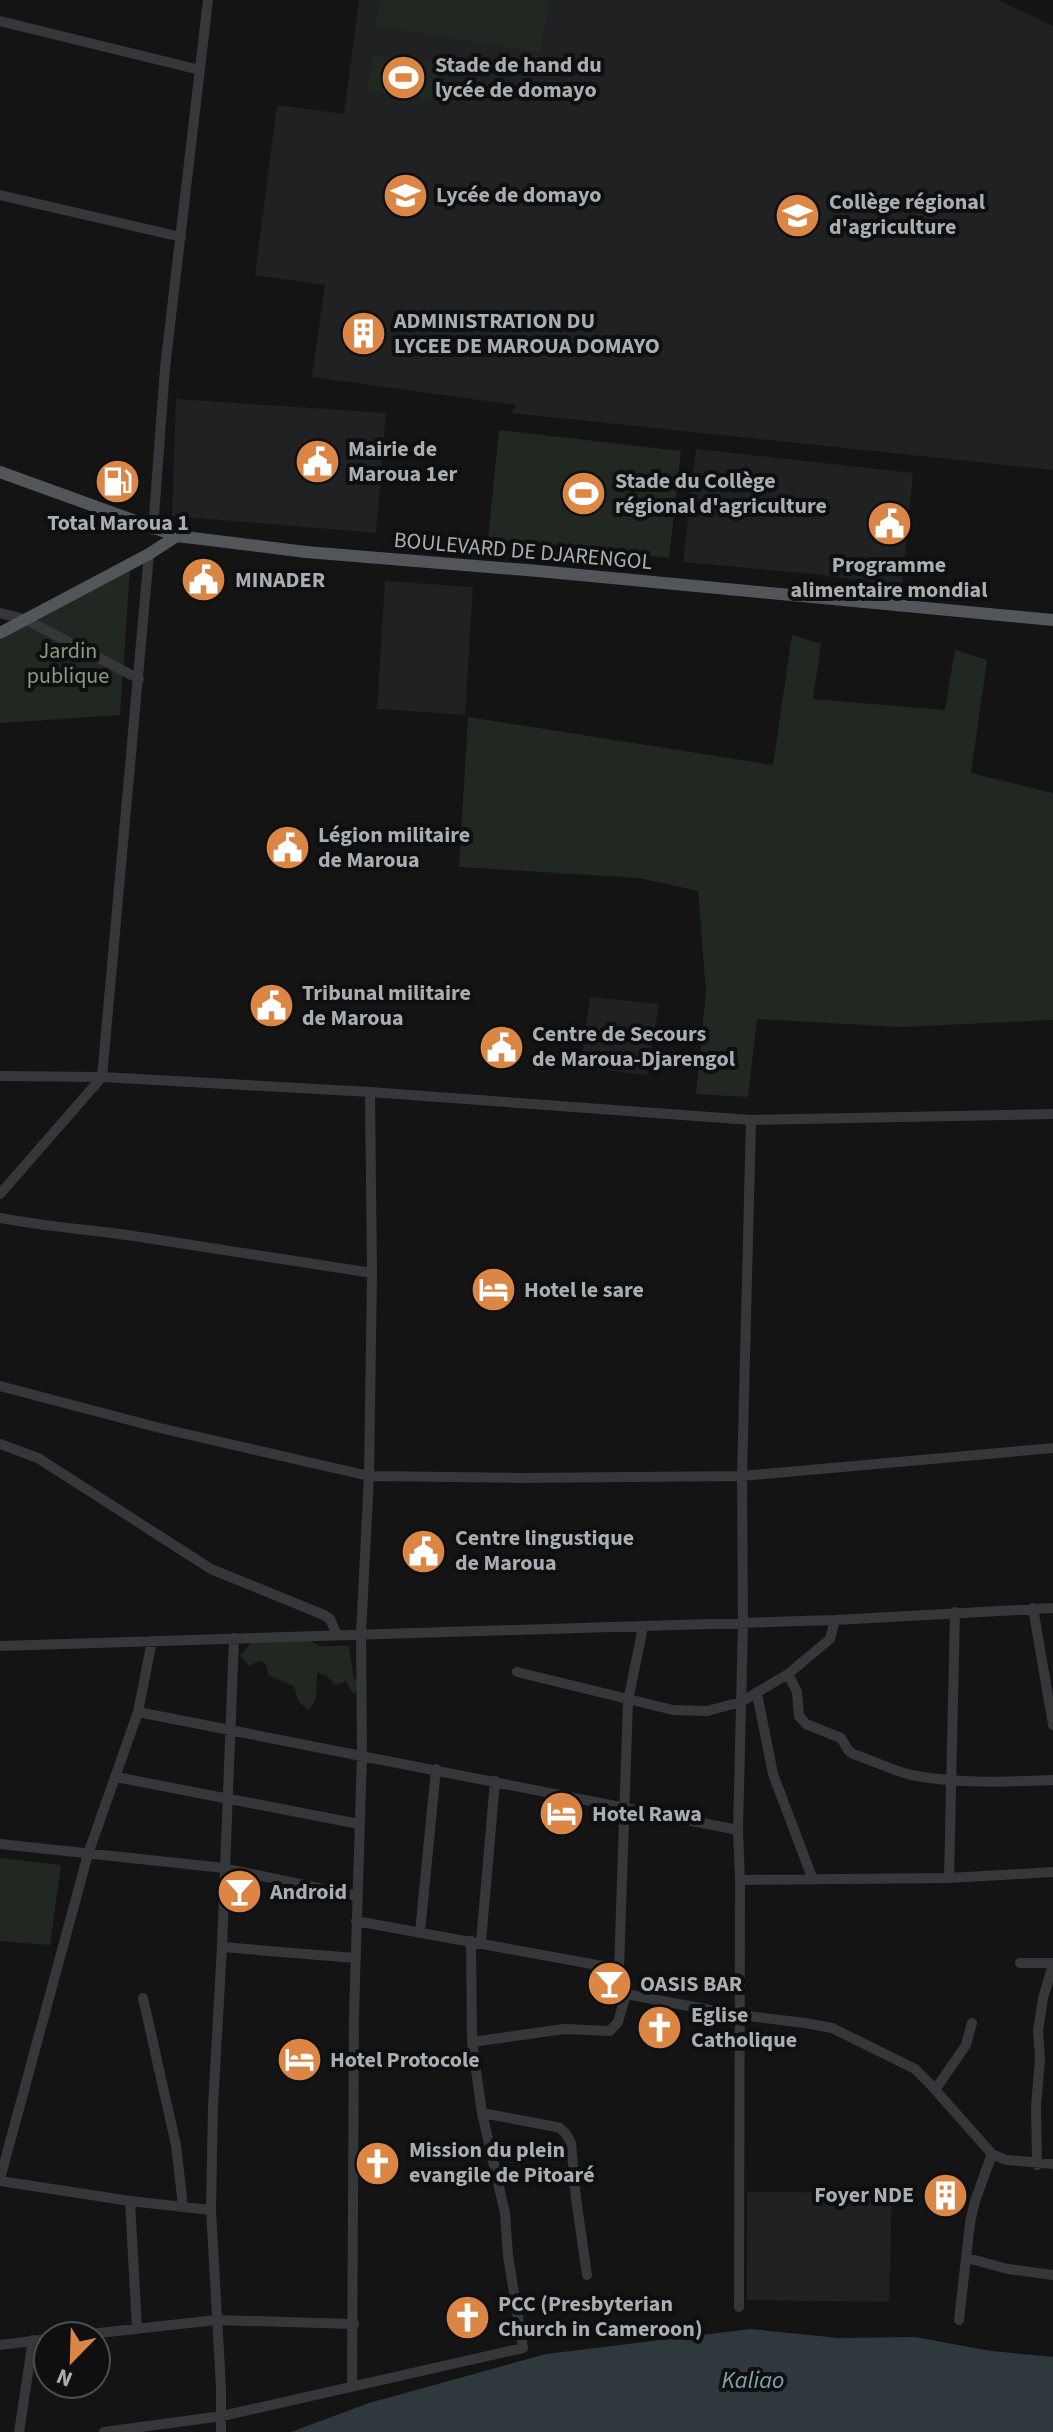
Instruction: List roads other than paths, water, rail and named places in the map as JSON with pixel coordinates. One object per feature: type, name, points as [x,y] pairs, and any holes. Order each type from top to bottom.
[{"type":"main road","name":"BOULEVARD DE DJARENGOL","points":[[0,472],[153,530],[177,536],[306,552],[553,572],[1053,620]]},
{"type":"main road","points":[[0,633],[177,536]]},
{"type":"street","points":[[153,530],[165,368],[208,0]]},
{"type":"street","points":[[0,21],[200,70]]},
{"type":"street","points":[[0,195],[181,237]]},
{"type":"street","points":[[0,1194],[102,1077],[149,554]]},
{"type":"street","points":[[0,613],[25,619],[139,679]]},
{"type":"street","points":[[0,1076],[102,1077],[370,1092],[751,1120],[1053,1114]]},
{"type":"street","points":[[352,2387],[355,1958],[372,1273],[370,1092]]},
{"type":"street","points":[[739,2307],[738,1830],[743,1623],[742,1476],[751,1120]]},
{"type":"street","points":[[0,1218],[372,1273]]},
{"type":"street","points":[[0,1386],[160,1428],[369,1476],[742,1476],[1053,1448]]},
{"type":"street","points":[[0,1444],[38,1458],[211,1569],[324,1615],[330,1619],[337,1635]]},
{"type":"street","points":[[1033,1608],[1053,1725]]},
{"type":"street","points":[[0,1646],[643,1627],[1053,1608]]},
{"type":"street","points":[[949,1878],[955,1612]]},
{"type":"street","points":[[517,1672],[600,1691],[628,1701],[673,1710],[707,1711],[741,1702],[788,1674],[830,1639],[835,1620]]},
{"type":"street","points":[[472,2042],[564,2029],[610,2031],[618,2022],[626,1994],[619,1969],[628,1701],[643,1627]]},
{"type":"street","points":[[221,2432],[211,2210],[234,1638]]},
{"type":"street","points":[[152,1641],[138,1712],[88,1854],[0,2180],[130,2201],[211,2210]]},
{"type":"street","points":[[788,1674],[797,1692],[799,1716],[806,1724],[837,1735],[853,1754],[907,1774],[951,1780],[1053,1780]]},
{"type":"street","points":[[757,1694],[773,1774],[813,1880]]},
{"type":"street","points":[[138,1712],[738,1830]]},
{"type":"street","points":[[420,1932],[436,1769]]},
{"type":"street","points":[[116,1777],[359,1824]]},
{"type":"street","points":[[104,2432],[222,2416],[523,2348],[508,2256],[505,2213],[482,2113],[472,2042],[476,1941],[495,1781]]},
{"type":"street","points":[[0,1844],[224,1868],[357,1896]]},
{"type":"street","points":[[740,1880],[949,1878],[1053,1872]]},
{"type":"street","points":[[356,1921],[619,1969]]},
{"type":"street","points":[[222,1947],[355,1958]]},
{"type":"street","points":[[1020,1963],[1053,1964],[1038,2031],[1037,2165]]},
{"type":"street","points":[[626,1994],[738,2015],[832,2028],[915,2069],[992,2154],[1006,2160],[1053,2164]]},
{"type":"street","points":[[143,1998],[176,2145],[183,2206]]},
{"type":"street","points":[[935,2090],[966,2045],[972,2023]]},
{"type":"street","points":[[1040,2059],[1053,2060]]},
{"type":"street","points":[[482,2113],[560,2128],[566,2134],[571,2143],[587,2275]]},
{"type":"street","points":[[959,2320],[970,2223],[992,2154]]},
{"type":"street","points":[[130,2201],[137,2329]]},
{"type":"street","points":[[967,2258],[1008,2269],[1053,2275]]},
{"type":"street","points":[[112,2332],[216,2320],[354,2324]]},
{"type":"street","points":[[0,2345],[32,2340]]},
{"type":"street","points":[[19,2432],[32,2347]]},
{"type":"water","name":"Kaliao","points":[[751,2329],[838,2338],[915,2337],[991,2351],[1053,2357],[1053,2432],[291,2432],[369,2403],[546,2354]]},
{"type":"place","name":"Stade de hand du lycée de domayo","points":[[404,78]]},
{"type":"place","name":"Lycée de domayo","points":[[405,195]]},
{"type":"place","name":"Collège régional d'agriculture","points":[[798,215]]},
{"type":"place","name":"ADMINISTRATION DU LYCEE DE MAROUA DOMAYO","points":[[363,334]]},
{"type":"place","name":"Mairie de Maroua 1er","points":[[317,462]]},
{"type":"place","name":"Total Maroua 1","points":[[118,482]]},
{"type":"place","name":"Stade du Collège régional d'agriculture","points":[[584,494]]},
{"type":"place","name":"Programme alimentaire mondial","points":[[889,524]]},
{"type":"place","name":"MINADER","points":[[204,580]]},
{"type":"place","name":"Légion militaire de Maroua","points":[[287,848]]},
{"type":"place","name":"Tribunal militaire de Maroua","points":[[271,1006]]},
{"type":"place","name":"Centre de Secours de Maroua-Djarengol","points":[[501,1047]]},
{"type":"place","name":"Hotel le sare","points":[[493,1290]]},
{"type":"place","name":"Centre lingustique de Maroua","points":[[424,1551]]},
{"type":"place","name":"Hotel Rawa","points":[[561,1814]]},
{"type":"place","name":"Android","points":[[239,1892]]},
{"type":"place","name":"OASIS BAR","points":[[609,1984]]},
{"type":"place","name":"Eglise Catholique","points":[[660,2028]]},
{"type":"place","name":"Hotel Protocole","points":[[299,2060]]},
{"type":"place","name":"Mission du plein evangile de Pitoaré","points":[[378,2163]]},
{"type":"place","name":"Foyer NDE","points":[[945,2195]]},
{"type":"place","name":"PCC (Presbyterian Church in Cameroon)","points":[[467,2317]]},
{"type":"park label","name":"Jardin publique","points":[[68,664]]}]
